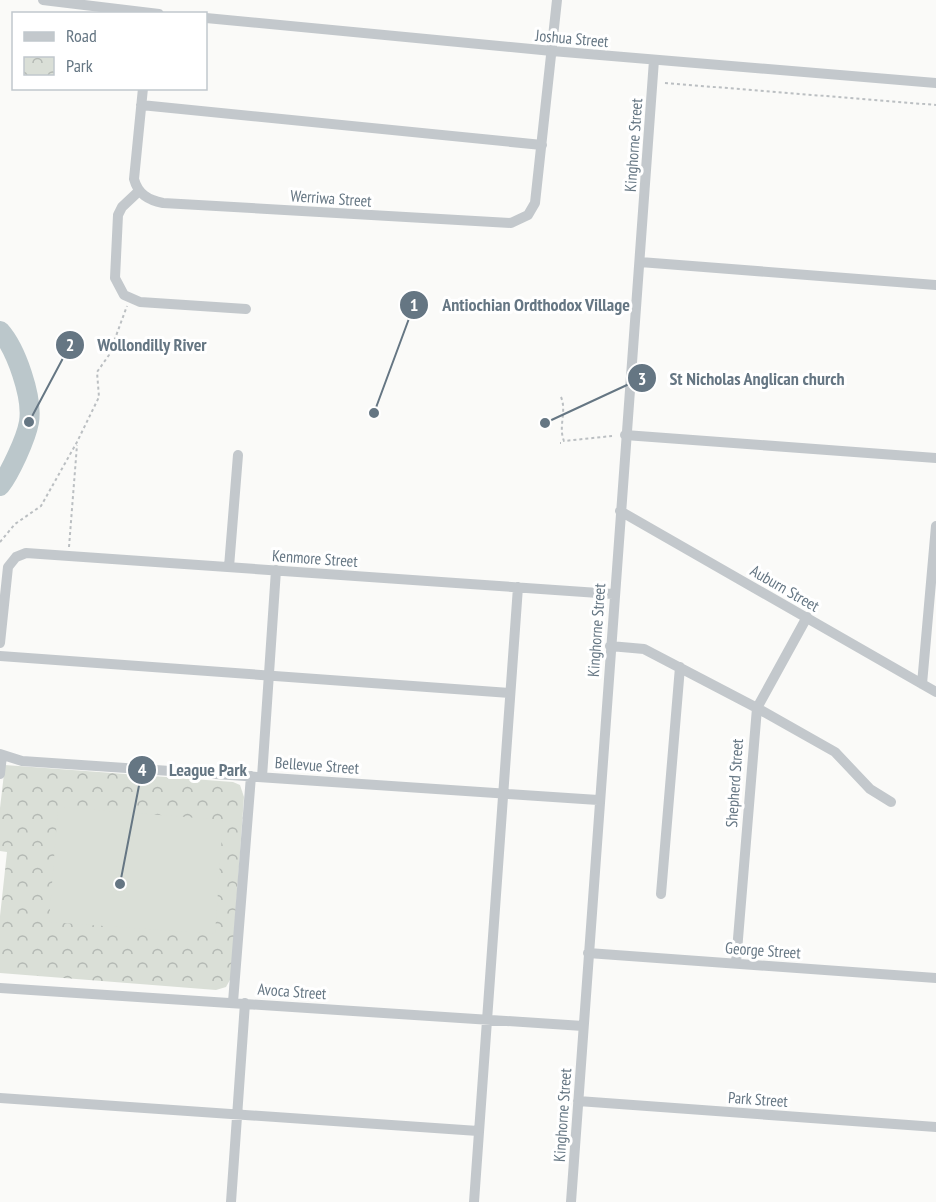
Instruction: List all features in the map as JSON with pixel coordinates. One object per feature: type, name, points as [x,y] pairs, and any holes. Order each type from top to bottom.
[{"type":"street","points":[[43,0],[143,12]]},
{"type":"street","points":[[141,105],[542,146],[557,0]]},
{"type":"street","name":"Joshua Street","points":[[207,18],[552,51],[936,83]]},
{"type":"street","name":"Kinghorne Street","points":[[571,1202],[609,646],[654,60]]},
{"type":"street","points":[[143,90],[134,172],[139,191],[122,207],[118,215],[115,278],[120,290],[129,299],[246,309]]},
{"type":"street","name":"Werriwa Street","points":[[139,191],[150,199],[163,202],[505,224],[523,219],[535,203],[542,146]]},
{"type":"street","points":[[640,262],[936,285]]},
{"type":"street","points":[[625,435],[936,458]]},
{"type":"street","points":[[229,567],[238,454]]},
{"type":"street","name":"Auburn Street","points":[[620,511],[936,692]]},
{"type":"street","points":[[922,684],[933,621],[936,526]]},
{"type":"street","name":"Kenmore Street","points":[[0,643],[8,567],[15,557],[26,554],[613,594]]},
{"type":"street","points":[[233,1002],[269,673],[276,570]]},
{"type":"street","points":[[474,1202],[518,587]]},
{"type":"street","name":"Shepherd Street","points":[[736,963],[757,708],[807,617]]},
{"type":"street","points":[[609,646],[644,649],[757,708],[836,752],[870,789],[891,802]]},
{"type":"street","points":[[0,656],[269,673],[510,693]]},
{"type":"street","points":[[661,894],[680,667]]},
{"type":"street","points":[[0,774],[1,755]]},
{"type":"street","name":"Bellevue Street","points":[[1,755],[22,761],[598,800]]},
{"type":"street","name":"George Street","points":[[588,953],[936,978]]},
{"type":"street","name":"Avoca Street","points":[[0,987],[583,1026]]},
{"type":"street","points":[[231,1202],[245,1003]]},
{"type":"street","points":[[0,1098],[478,1131]]},
{"type":"street","name":"Park Street","points":[[578,1101],[936,1127]]},
{"type":"path","points":[[665,83],[936,105]]},
{"type":"path","points":[[0,542],[15,524],[41,506],[77,442],[99,397],[97,372],[109,356],[129,299]]},
{"type":"path","points":[[561,397],[565,419],[561,432],[564,441],[612,436]]},
{"type":"path","points":[[69,556],[77,442]]},
{"type":"green space","points":[[5,765],[233,782],[240,785],[244,797],[231,978],[226,987],[216,990],[0,973],[0,916],[7,852],[0,851],[0,808]]},
{"type":"green space","points":[[58,807],[223,820],[215,934],[49,922]]},
{"type":"waterway","points":[[0,331],[12,349],[22,374],[30,412],[21,446],[0,486]]},
{"type":"place","name":"Antiochian Ordthodox Village","points":[[374,413]]},
{"type":"place","name":"Wollondilly River","points":[[29,422]]},
{"type":"place","name":"St Nicholas Anglican church","points":[[545,423]]},
{"type":"place","name":"League Park","points":[[120,884]]}]
